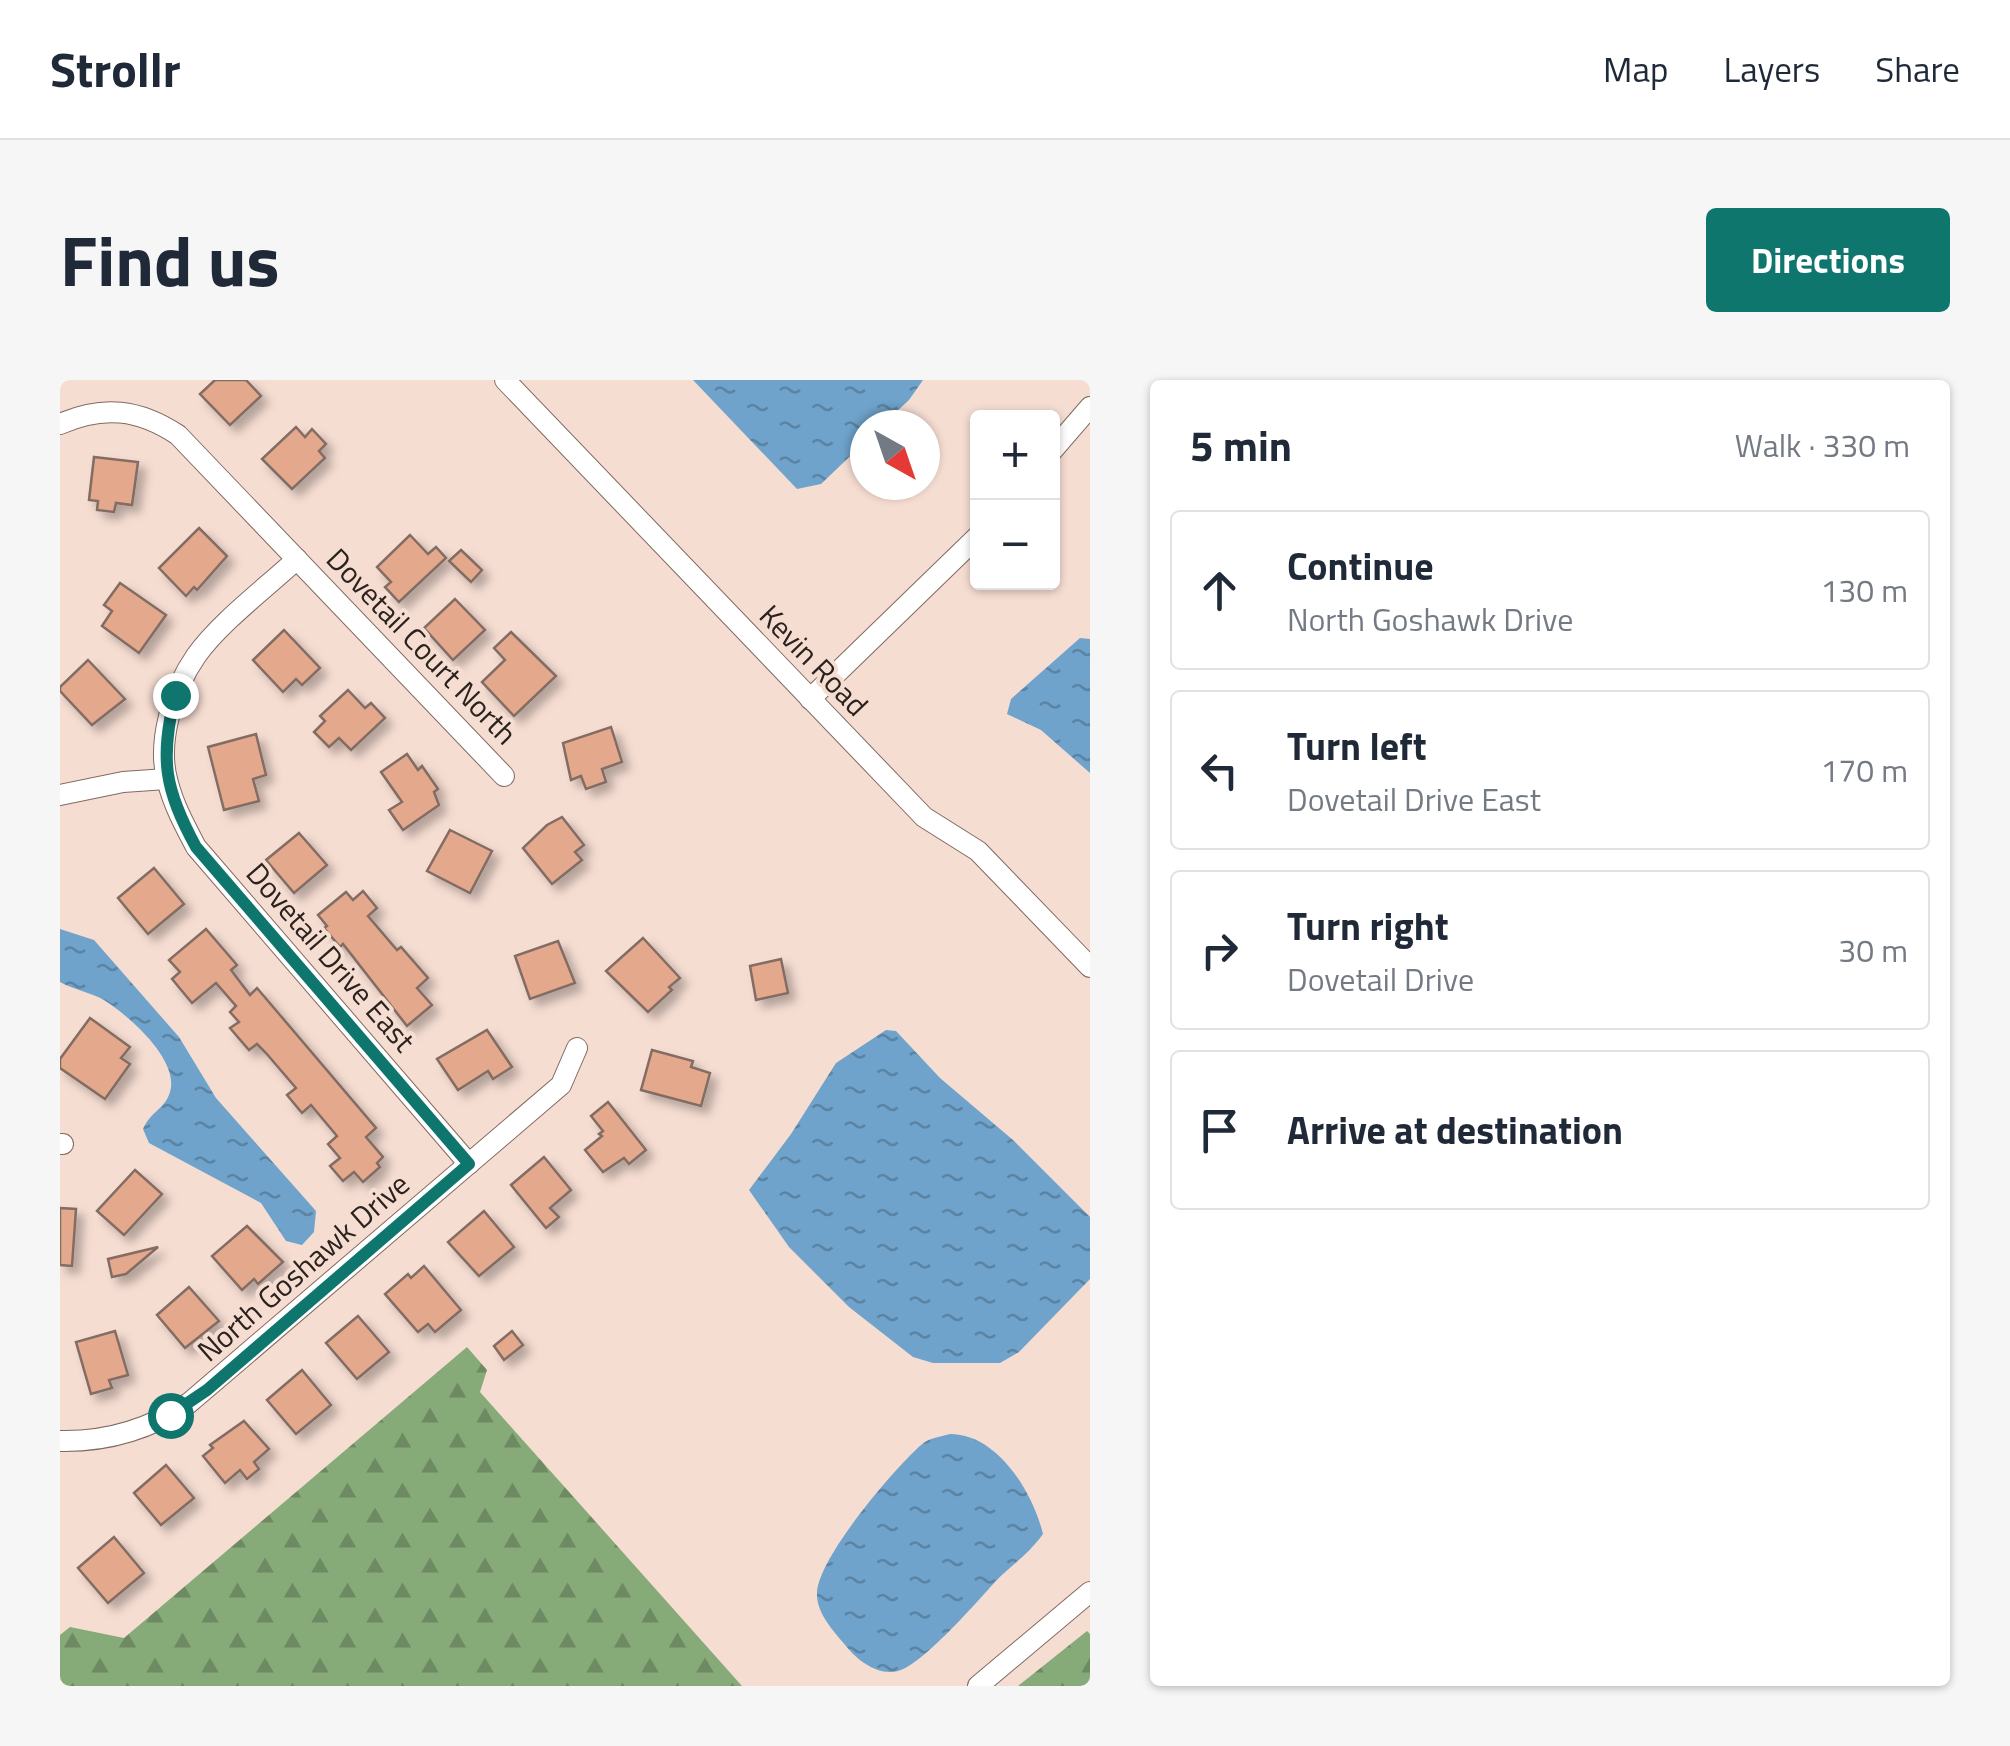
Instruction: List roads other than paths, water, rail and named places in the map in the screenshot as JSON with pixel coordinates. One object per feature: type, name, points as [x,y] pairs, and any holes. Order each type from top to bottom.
[{"type":"street","name":"Kevin Road","points":[[505,380],[924,818],[978,851],[1090,967]]},
{"type":"street","points":[[1060,441],[1090,407]]},
{"type":"street","name":"Dovetail Court North","points":[[60,424],[108,410],[132,412],[157,421],[178,435],[504,776]]},
{"type":"street","points":[[810,699],[970,544]]},
{"type":"street","points":[[60,795],[123,782],[166,779],[167,729],[175,695],[196,656],[297,558]]},
{"type":"street","name":"Dovetail Drive East","points":[[166,779],[196,847],[469,1164]]},
{"type":"street","name":"North Goshawk Drive","points":[[60,1441],[116,1436],[151,1424],[190,1403],[560,1085],[577,1048]]},
{"type":"street","points":[[978,1686],[1090,1592]]},
{"type":"water","points":[[693,380],[923,380],[898,410],[850,410],[850,456],[821,484],[797,489]]},
{"type":"water","points":[[1080,638],[1090,639],[1090,773],[1041,730],[1007,714],[1011,699]]},
{"type":"water","points":[[60,929],[94,940],[179,1037],[216,1098],[316,1211],[314,1232],[302,1245],[286,1241],[261,1203],[149,1143],[143,1129],[170,1092],[167,1066],[150,1040],[114,1007],[60,982]]},
{"type":"water","points":[[886,1030],[896,1031],[940,1078],[1013,1140],[1090,1217],[1090,1279],[1019,1352],[1000,1363],[933,1363],[913,1357],[849,1307],[789,1247],[749,1190],[791,1134],[836,1063]]},
{"type":"water","points":[[950,1434],[983,1444],[998,1455],[1022,1484],[1043,1534],[921,1657],[898,1671],[876,1669],[856,1657],[827,1622],[817,1600],[821,1578],[843,1537],[893,1474],[924,1443]]}]
